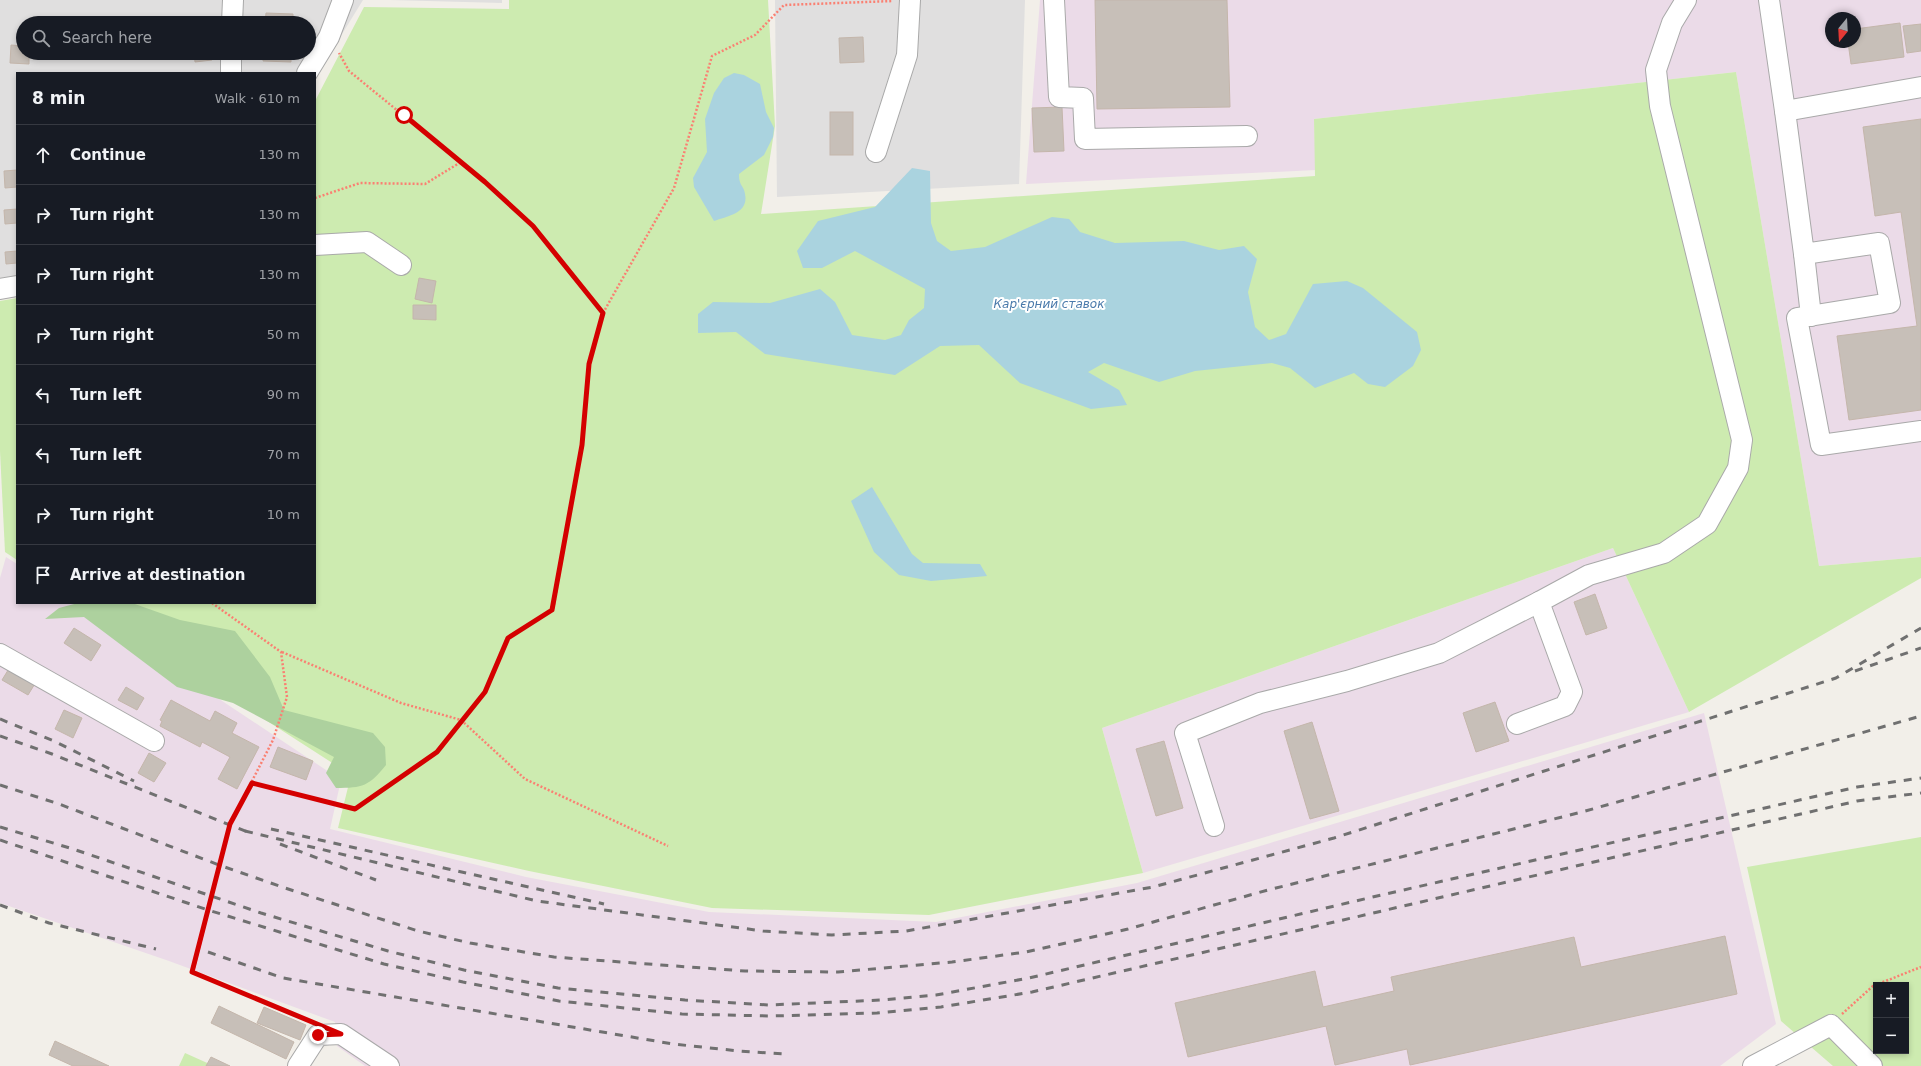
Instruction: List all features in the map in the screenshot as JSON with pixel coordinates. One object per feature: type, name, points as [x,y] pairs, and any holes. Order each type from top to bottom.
[{"type":"street","points":[[232,16],[233,0]]},
{"type":"street","points":[[316,58],[329,37],[343,0]]},
{"type":"street","points":[[876,152],[907,55],[910,0]]},
{"type":"street","points":[[1054,0],[1059,97],[1082,98],[1085,139],[1246,136]]},
{"type":"street","points":[[1214,826],[1185,733],[1260,703],[1347,681],[1439,653],[1589,575],[1664,553],[1707,524],[1738,468],[1742,440],[1660,106],[1656,70],[1672,23],[1686,0]]},
{"type":"street","points":[[1769,0],[1785,111],[1811,316]]},
{"type":"street","points":[[231,60],[231,72]]},
{"type":"street","points":[[308,72],[315,60]]},
{"type":"street","points":[[1785,111],[1921,87]]},
{"type":"street","points":[[316,245],[367,242],[401,265]]},
{"type":"street","points":[[1804,254],[1879,243],[1890,303],[1797,318],[1821,445],[1921,430]]},
{"type":"street","points":[[0,289],[16,286]]},
{"type":"street","points":[[1517,724],[1565,706],[1572,692],[1539,602]]},
{"type":"street","points":[[0,654],[154,741]]},
{"type":"street","points":[[1753,1066],[1831,1025],[1872,1066]]},
{"type":"street","points":[[298,1066],[318,1035],[341,1034],[389,1066]]},
{"type":"path","points":[[252,783],[355,809],[437,752],[461,720],[485,692],[508,638],[552,610],[582,445],[589,364],[603,313],[674,188],[712,56],[755,34],[784,5],[900,0]]},
{"type":"path","points":[[329,37],[349,71],[461,162],[533,226],[603,313]]},
{"type":"path","points":[[316,198],[360,183],[425,184],[461,162]]},
{"type":"path","points":[[213,604],[281,652],[401,703],[461,720],[525,779],[668,846]]},
{"type":"path","points":[[281,652],[287,696],[273,740],[230,824],[192,972],[313,1022]]},
{"type":"path","points":[[1831,1025],[1873,986],[1921,967]]},
{"type":"shaded area","points":[[0,0],[363,0],[316,76],[316,72],[16,72],[16,276],[0,278]]},
{"type":"shaded area","points":[[390,0],[502,0],[502,3]]},
{"type":"shaded area","points":[[775,0],[1025,0],[1019,184],[777,197]]},
{"type":"shaded area","points":[[1040,0],[1921,0],[1921,557],[1819,566],[1736,72],[1314,119],[1316,170],[1026,184]]},
{"type":"shaded area","points":[[1613,548],[1689,712],[1143,873],[1102,728]]},
{"type":"shaded area","points":[[6,557],[16,563],[16,604],[77,604],[341,780],[330,829],[526,877],[709,912],[936,922],[1137,883],[1704,713],[1776,1024],[1720,1066],[365,1066],[337,1046],[335,1022],[169,961],[0,903],[0,578]]},
{"type":"green space","points":[[509,0],[768,0],[775,126],[761,214],[1315,176],[1314,119],[1736,72],[1819,566],[1921,557],[1921,578],[1689,712],[1613,548],[1102,728],[1143,873],[929,915],[712,908],[529,871],[338,828],[351,775],[86,604],[316,604],[316,99],[364,7],[509,9]]},
{"type":"green space","points":[[16,298],[16,559],[5,552],[0,451],[0,301]]},
{"type":"green space","points":[[74,604],[135,604],[180,620],[235,631],[270,677],[284,710],[373,733],[385,747],[386,765],[370,782],[359,786],[336,788],[326,773],[334,757],[233,703],[177,687],[84,617],[45,619],[59,608]]},
{"type":"green space","points":[[1921,837],[1921,1066],[1833,1066],[1781,1021],[1747,867]]},
{"type":"green space","points":[[185,1053],[214,1066],[179,1066]]},
{"type":"water","points":[[734,73],[744,75],[760,84],[766,112],[774,128],[773,137],[764,155],[739,174],[745,194],[744,206],[736,213],[714,221],[694,187],[693,178],[707,152],[705,119],[714,93],[724,78]]},
{"type":"water","name":"Кар'єрний ставок","points":[[912,168],[930,171],[931,223],[937,241],[951,251],[985,247],[1052,217],[1069,219],[1080,232],[1115,243],[1184,241],[1219,250],[1244,246],[1257,259],[1248,292],[1255,327],[1269,340],[1286,334],[1313,284],[1347,281],[1363,288],[1417,332],[1421,350],[1413,366],[1385,387],[1368,384],[1354,373],[1315,388],[1290,368],[1272,363],[1195,371],[1159,382],[1104,363],[1088,372],[1119,390],[1127,405],[1091,409],[1020,383],[979,345],[940,346],[895,375],[765,354],[736,332],[698,333],[698,314],[713,302],[770,303],[820,289],[835,302],[852,335],[885,340],[901,335],[909,320],[924,308],[925,289],[855,251],[822,268],[803,268],[797,251],[818,221],[875,207]]},
{"type":"water","points":[[872,487],[912,554],[923,563],[980,564],[987,576],[931,581],[899,575],[874,552],[851,501]]},
{"type":"building","points":[[1095,0],[1227,0],[1230,107],[1097,109]]},
{"type":"building","points":[[266,13],[293,14],[293,16],[266,16]]},
{"type":"building","points":[[1900,23],[1904,57],[1851,64],[1849,48],[1861,48],[1861,28]]},
{"type":"building","points":[[1921,24],[1921,51],[1907,53],[1903,26]]},
{"type":"building","points":[[863,37],[864,62],[840,63],[839,38]]},
{"type":"building","points":[[11,45],[16,45],[16,60],[29,60],[29,64],[10,63]]},
{"type":"building","points":[[195,60],[212,60],[195,62]]},
{"type":"building","points":[[291,60],[291,62],[263,61]]},
{"type":"building","points":[[1062,107],[1064,151],[1034,152],[1032,108]]},
{"type":"building","points":[[830,112],[853,112],[853,155],[830,155]]},
{"type":"building","points":[[1921,119],[1921,410],[1849,420],[1837,336],[1917,326],[1901,212],[1875,216],[1863,127]]},
{"type":"building","points":[[16,170],[16,187],[5,188],[4,171]]},
{"type":"building","points":[[16,209],[16,223],[5,224],[4,210]]},
{"type":"building","points":[[16,251],[16,263],[6,264],[5,252]]},
{"type":"building","points":[[419,278],[436,281],[432,303],[415,299]]},
{"type":"building","points":[[413,305],[436,305],[436,320],[413,319]]},
{"type":"building","points":[[1595,594],[1607,628],[1586,635],[1574,602]]},
{"type":"building","points":[[74,628],[101,645],[91,661],[64,643]]},
{"type":"building","points":[[10,667],[36,682],[28,695],[2,680]]},
{"type":"building","points":[[126,687],[144,698],[137,710],[118,700]]},
{"type":"building","points":[[171,700],[210,721],[215,711],[237,723],[232,733],[259,747],[237,789],[218,779],[230,757],[202,742],[200,747],[160,726],[162,721],[160,720]]},
{"type":"building","points":[[1495,702],[1509,741],[1476,752],[1463,713]]},
{"type":"building","points":[[64,710],[82,718],[73,738],[55,729]]},
{"type":"building","points":[[1312,722],[1339,811],[1310,819],[1284,731]]},
{"type":"building","points":[[1164,741],[1183,808],[1156,816],[1136,749]]},
{"type":"building","points":[[278,747],[313,761],[306,780],[270,767]]},
{"type":"building","points":[[149,753],[166,763],[154,782],[138,773]]},
{"type":"building","points":[[1725,936],[1737,994],[1410,1065],[1407,1049],[1335,1065],[1326,1026],[1188,1057],[1175,1003],[1315,971],[1323,1007],[1394,991],[1391,977],[1574,937],[1581,967]]},
{"type":"building","points":[[219,1006],[294,1042],[286,1059],[211,1023]]},
{"type":"building","points":[[264,1007],[306,1025],[300,1040],[257,1023]]},
{"type":"building","points":[[55,1041],[109,1066],[73,1066],[49,1055]]},
{"type":"building","points":[[211,1057],[230,1066],[206,1066]]},
{"type":"railway","points":[[245,831],[537,901],[763,931],[832,935],[906,931],[1153,887],[1334,838],[1836,678],[1921,628]]},
{"type":"railway","points":[[1855,671],[1921,648]]},
{"type":"railway","points":[[0,785],[59,804],[219,865],[285,888],[418,931],[470,943],[554,957],[745,971],[838,972],[952,962],[1026,952],[1128,929],[1268,890],[1582,812],[1921,716]]},
{"type":"railway","points":[[0,719],[54,741],[134,781]]},
{"type":"railway","points":[[0,736],[52,754],[250,833]]},
{"type":"railway","points":[[0,827],[73,849],[261,913],[388,951],[464,970],[558,988],[685,1000],[769,1005],[881,1000],[936,995],[1029,978],[1377,896],[1857,787],[1921,778]]},
{"type":"railway","points":[[0,840],[208,910],[384,964],[463,982],[559,1001],[682,1014],[771,1016],[877,1013],[941,1007],[1032,992],[1857,801],[1921,793]]},
{"type":"railway","points":[[271,829],[604,904]]},
{"type":"railway","points":[[280,844],[376,880]]},
{"type":"railway","points":[[0,905],[49,923],[156,949]]},
{"type":"railway","points":[[208,952],[283,978],[673,1044],[785,1054]]},
{"type":"route","points":[[318,1035],[341,1034],[192,972],[230,824],[237,808],[252,783],[355,809],[437,752],[461,720],[485,692],[508,638],[552,610],[582,445],[589,364],[603,313],[533,226],[485,182],[404,115]]}]
